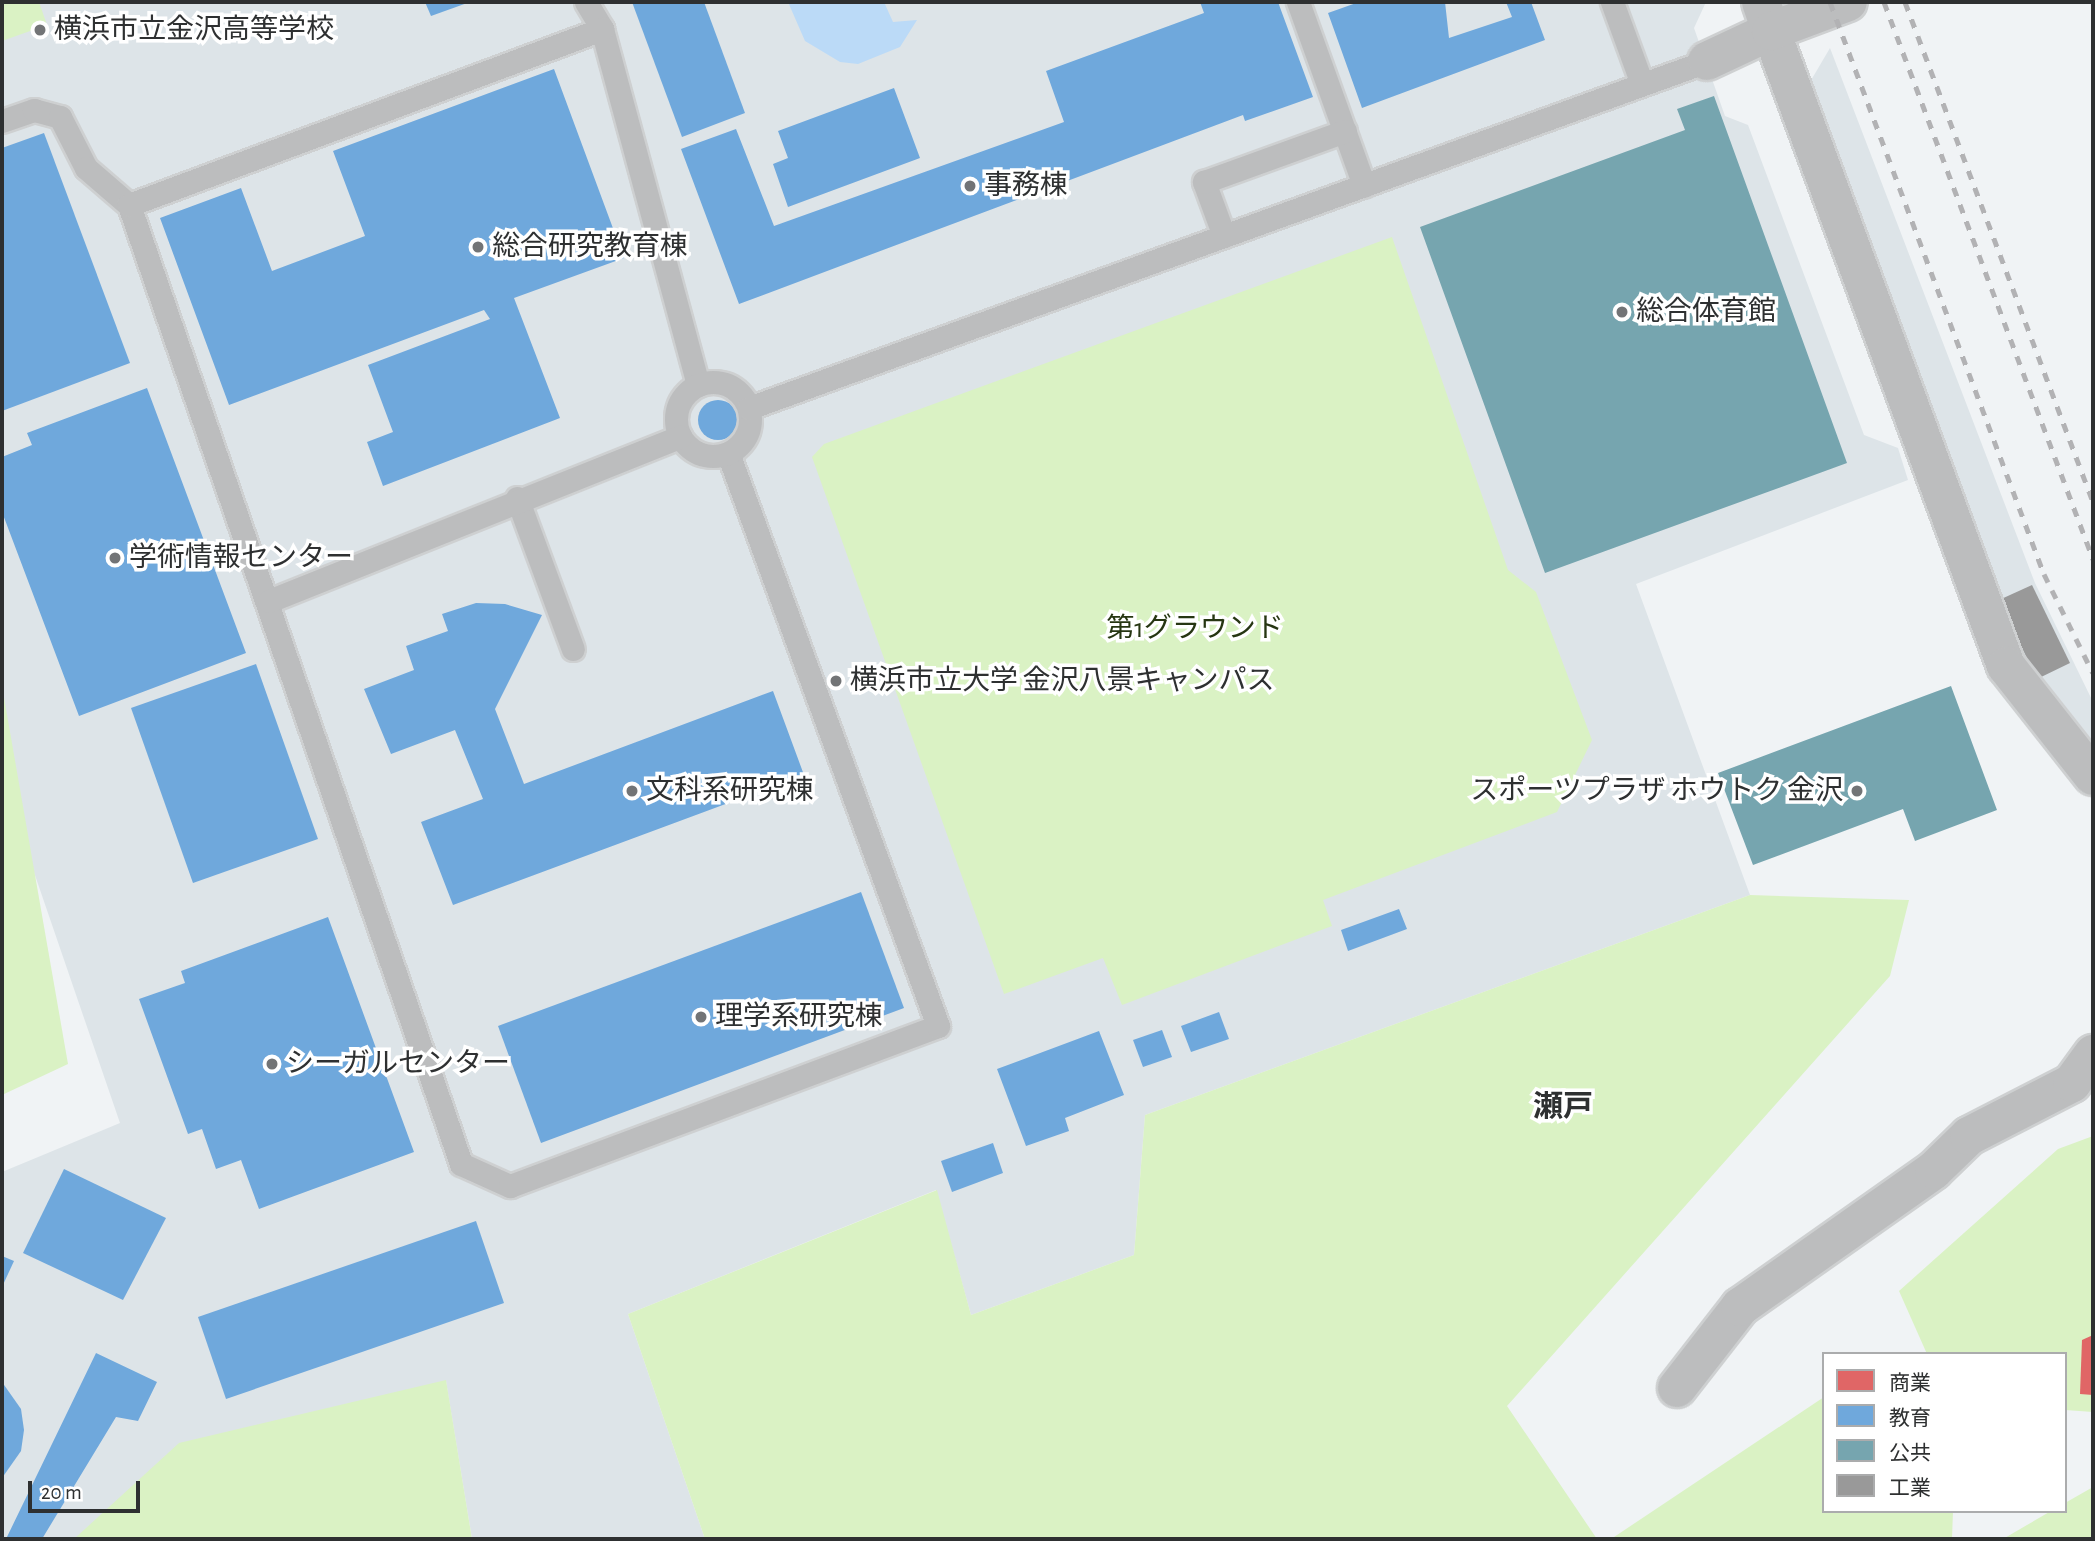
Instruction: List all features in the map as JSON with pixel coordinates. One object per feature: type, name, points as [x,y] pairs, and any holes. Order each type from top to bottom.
[{"type":"street","points":[[1707,61],[1766,16],[1848,2]]},
{"type":"street","points":[[1766,16],[2006,666],[2093,776]]},
{"type":"street","points":[[1677,1388],[1740,1307],[1934,1170],[1969,1136],[2072,1083],[2093,1054]]},
{"type":"lane","points":[[586,2],[602,29],[698,385]]},
{"type":"lane","points":[[1298,2],[1364,185]]},
{"type":"lane","points":[[1612,2],[1643,84]]},
{"type":"lane","points":[[129,205],[602,29]]},
{"type":"lane","points":[[749,408],[1707,61]]},
{"type":"lane","points":[[2,121],[34,110],[60,117],[86,168],[129,205],[269,601],[461,1164],[510,1186],[938,1026],[728,453]]},
{"type":"lane","points":[[1224,236],[1204,182],[1345,131]]},
{"type":"lane","points":[[698,385],[733,387],[749,408],[748,431],[728,453],[698,454],[680,437],[680,401],[698,385]]},
{"type":"lane","points":[[269,601],[517,498],[680,437]]},
{"type":"lane","points":[[517,498],[573,649]]},
{"type":"shaded area","name":"横浜市立大学 金沢八景キャンパス","points":[[2,2],[1706,2],[1694,28],[1725,116],[1748,125],[1864,435],[1898,448],[1908,480],[1636,584],[1750,895],[1145,1115],[1134,1255],[971,1315],[936,1190],[628,1314],[705,1539],[472,1539],[446,1381],[112,1539],[2,1539],[2,1172],[120,1123],[2,779]]},
{"type":"shaded area","points":[[1830,48],[2035,583],[2093,702],[2093,752],[2019,664],[1810,82]]},
{"type":"green space","points":[[2,2],[39,2],[47,25],[2,41]]},
{"type":"green space","name":"第1グラウンド","points":[[1392,237],[1508,570],[1536,592],[1592,740],[1557,812],[1323,900],[1332,926],[1122,1005],[1103,958],[1004,994],[812,457],[824,444]]},
{"type":"green space","points":[[2,686],[68,1064],[2,1095]]},
{"type":"green space","points":[[1750,895],[1909,900],[1890,976],[1507,1406],[1597,1539],[705,1539],[628,1314],[937,1190],[971,1315],[1134,1255],[1145,1115]]},
{"type":"green space","points":[[2093,1136],[2093,1412],[2067,1410],[2067,1352],[1926,1352],[1899,1291],[2058,1149]]},
{"type":"green space","points":[[446,1380],[472,1539],[74,1539],[179,1443]]},
{"type":"green space","points":[[1822,1398],[1822,1513],[1953,1513],[1952,1539],[1611,1539]]},
{"type":"green space","points":[[2093,1487],[2093,1539],[2003,1539],[2048,1513],[2067,1513],[2067,1502]]},
{"type":"water","points":[[788,2],[884,2],[893,22],[917,20],[900,47],[858,64],[840,62],[805,41]]},
{"type":"building: 商業","points":[[2093,1335],[2093,1395],[2080,1394],[2082,1340]]},
{"type":"building: 教育","points":[[425,2],[470,2],[431,16]]},
{"type":"building: 教育","points":[[632,2],[704,2],[745,113],[682,137]]},
{"type":"building: 教育","name":"事務棟","points":[[1200,2],[1278,2],[1313,97],[1245,121],[1243,115],[739,304],[681,149],[736,129],[774,226],[1064,122],[1046,71],[1204,13]]},
{"type":"building: 教育","points":[[1359,2],[1445,2],[1449,38],[1512,17],[1506,2],[1531,2],[1545,40],[1362,108],[1328,13]]},
{"type":"building: 教育","name":"総合研究教育棟","points":[[554,69],[624,258],[514,298],[560,418],[383,486],[367,442],[393,432],[368,365],[490,319],[484,310],[229,405],[160,218],[241,188],[272,271],[365,236],[333,151]]},
{"type":"building: 教育","points":[[894,88],[920,158],[788,207],[773,164],[788,158],[778,131]]},
{"type":"building: 教育","points":[[44,133],[130,363],[2,411],[2,148]]},
{"type":"building: 教育","points":[[147,388],[246,653],[79,716],[2,512],[2,457],[32,445],[27,433]]},
{"type":"building: 教育","points":[[718,400],[732,406],[738,420],[732,434],[718,440],[704,434],[698,420],[704,406]]},
{"type":"building: 教育","name":"文科系研究棟","points":[[476,603],[505,604],[542,615],[495,709],[524,784],[773,691],[804,775],[453,905],[421,822],[483,799],[455,730],[391,754],[364,689],[414,670],[406,646],[448,631],[442,614]]},
{"type":"building: 教育","points":[[256,664],[318,839],[193,883],[131,708]]},
{"type":"building: 教育","name":"理学系研究棟","points":[[861,892],[904,1008],[541,1143],[498,1026]]},
{"type":"building: 教育","points":[[1399,909],[1407,929],[1348,951],[1341,930]]},
{"type":"building: 教育","name":"シーガルセンター","points":[[328,917],[414,1152],[259,1209],[241,1160],[216,1169],[202,1129],[188,1134],[139,999],[185,983],[181,971]]},
{"type":"building: 教育","points":[[1219,1012],[1229,1039],[1191,1052],[1181,1026]]},
{"type":"building: 教育","points":[[1162,1030],[1172,1057],[1143,1067],[1133,1040]]},
{"type":"building: 教育","points":[[1099,1031],[1124,1095],[1065,1118],[1069,1131],[1026,1146],[997,1069]]},
{"type":"building: 教育","points":[[993,1143],[1003,1173],[952,1192],[941,1161]]},
{"type":"building: 教育","points":[[64,1169],[166,1218],[123,1300],[23,1253]]},
{"type":"building: 教育","points":[[476,1221],[504,1303],[226,1399],[198,1317]]},
{"type":"building: 教育","points":[[2,1256],[14,1261],[2,1287]]},
{"type":"building: 教育","points":[[96,1353],[157,1382],[138,1421],[116,1417],[42,1539],[6,1539]]},
{"type":"building: 教育","points":[[2,1382],[21,1409],[24,1430],[21,1451],[2,1478]]},
{"type":"building: 公共","name":"総合体育館","points":[[1714,96],[1847,463],[1545,573],[1420,227],[1685,130],[1677,109]]},
{"type":"building: 公共","name":"スポーツプラザ ホウトク 金沢","points":[[1951,686],[1997,810],[1915,841],[1903,809],[1753,865],[1718,773]]},
{"type":"building: 工業","points":[[2032,585],[2070,663],[2037,679],[1999,600]]},
{"type":"railway","points":[[1830,2],[2044,574],[2093,673]]},
{"type":"railway","points":[[1884,2],[2093,559]]},
{"type":"railway","points":[[1905,2],[2093,502]]},
{"type":"place","name":"横浜市立金沢高等学校","points":[[40,30]]},
{"type":"place","name":"事務棟","points":[[970,186]]},
{"type":"place","name":"総合研究教育棟","points":[[478,247]]},
{"type":"place","name":"総合体育館","points":[[1622,312]]},
{"type":"place","name":"学術情報センター","points":[[115,558]]},
{"type":"place","name":"横浜市立大学 金沢八景キャンパス","points":[[836,681]]},
{"type":"place","name":"文科系研究棟","points":[[632,791]]},
{"type":"place","name":"スポーツプラザ ホウトク 金沢","points":[[1857,791]]},
{"type":"place","name":"理学系研究棟","points":[[701,1017]]},
{"type":"place","name":"シーガルセンター","points":[[272,1064]]},
{"type":"district","name":"瀬戸","points":[[1563,1107]]}]
